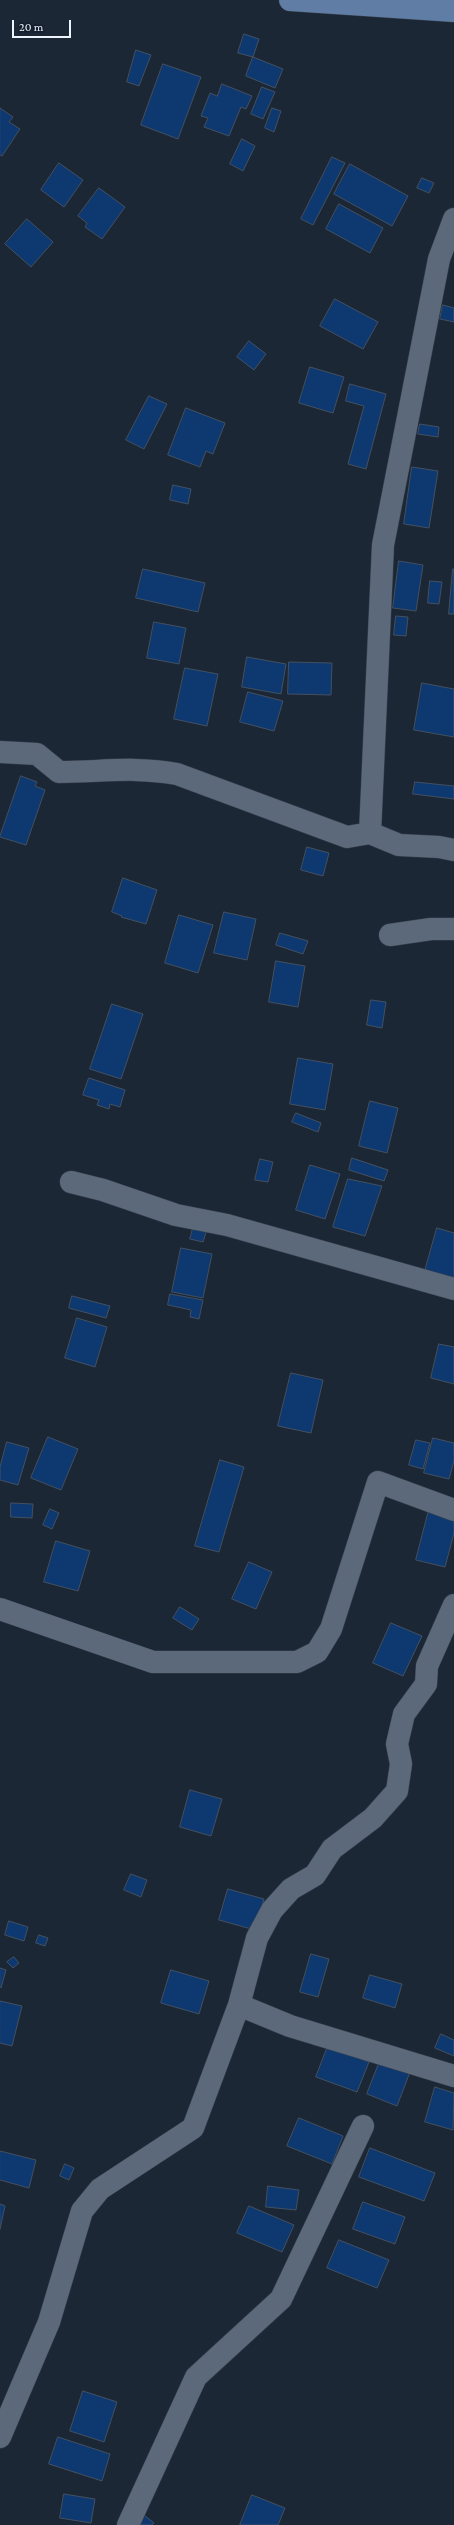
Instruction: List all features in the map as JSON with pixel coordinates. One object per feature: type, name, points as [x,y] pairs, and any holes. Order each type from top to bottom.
[{"type":"main road","points":[[290,0],[454,10]]},
{"type":"street","points":[[370,832],[383,545],[446,261],[454,218]]},
{"type":"street","points":[[0,752],[37,754],[59,772],[124,768],[149,769],[177,774],[347,836],[370,832],[399,845],[439,847],[454,850]]},
{"type":"street","points":[[390,936],[431,929],[454,929]]},
{"type":"street","points":[[71,1182],[103,1190],[176,1215],[227,1225],[454,1289]]},
{"type":"street","points":[[0,1609],[153,1662],[297,1662],[317,1652],[331,1630],[378,1482],[454,1510]]},
{"type":"street","points":[[0,2437],[49,2322],[82,2211],[100,2188],[193,2128],[239,2005],[256,1938],[272,1910],[291,1889],[315,1875],[332,1849],[373,1818],[397,1791],[401,1764],[397,1744],[404,1714],[426,1684],[427,1666],[454,1605]]},
{"type":"street","points":[[239,2005],[290,2026],[454,2076]]},
{"type":"street","points":[[128,2525],[196,2377],[281,2299],[364,2126]]},
{"type":"building","points":[[244,34],[259,39],[253,57],[238,53]]},
{"type":"building","points":[[136,50],[151,55],[139,86],[127,82]]},
{"type":"building","points":[[253,57],[283,69],[275,88],[246,76]]},
{"type":"building","points":[[163,64],[201,77],[178,139],[141,125]]},
{"type":"building","points":[[222,84],[252,96],[246,109],[241,107],[229,136],[204,127],[208,118],[201,116],[210,93],[217,96]]},
{"type":"building","points":[[262,87],[275,92],[263,119],[251,114]]},
{"type":"building","points":[[0,108],[13,117],[9,122],[20,129],[2,156],[0,155]]},
{"type":"building","points":[[272,108],[281,111],[274,132],[265,128]]},
{"type":"building","points":[[242,139],[255,146],[243,171],[230,164]]},
{"type":"building","points":[[332,157],[345,163],[313,225],[301,219]]},
{"type":"building","points":[[59,163],[83,180],[64,207],[41,190]]},
{"type":"building","points":[[350,164],[408,196],[392,226],[334,194]]},
{"type":"building","points":[[422,178],[434,183],[429,193],[417,188]]},
{"type":"building","points":[[99,188],[125,207],[102,239],[85,227],[87,223],[78,216]]},
{"type":"building","points":[[339,204],[383,228],[370,253],[326,229]]},
{"type":"building","points":[[27,219],[53,242],[31,267],[5,244]]},
{"type":"building","points":[[335,299],[378,322],[363,349],[320,326]]},
{"type":"building","points":[[443,305],[454,308],[454,322],[440,319]]},
{"type":"building","points":[[249,341],[266,354],[254,370],[237,357]]},
{"type":"building","points":[[310,367],[344,377],[333,413],[299,403]]},
{"type":"building","points":[[350,384],[386,394],[366,469],[348,464],[364,406],[346,401]]},
{"type":"building","points":[[149,396],[167,404],[144,449],[126,440]]},
{"type":"building","points":[[186,408],[225,423],[213,454],[206,451],[200,467],[168,455]]},
{"type":"building","points":[[420,424],[439,427],[438,437],[418,434]]},
{"type":"building","points":[[412,467],[438,471],[429,528],[404,524]]},
{"type":"building","points":[[173,485],[191,489],[188,504],[170,500]]},
{"type":"building","points":[[399,561],[423,565],[416,611],[393,608]]},
{"type":"building","points":[[143,569],[205,583],[198,612],[136,598]]},
{"type":"building","points":[[453,569],[454,614],[449,614]]},
{"type":"building","points":[[430,581],[442,582],[439,604],[428,603]]},
{"type":"building","points":[[396,616],[408,617],[406,636],[394,635]]},
{"type":"building","points":[[154,622],[186,628],[179,664],[147,658]]},
{"type":"building","points":[[247,657],[286,664],[281,694],[242,687]]},
{"type":"building","points":[[289,662],[332,663],[331,695],[288,694]]},
{"type":"building","points":[[185,668],[218,674],[207,726],[174,719]]},
{"type":"building","points":[[422,683],[454,689],[454,737],[414,730]]},
{"type":"building","points":[[248,692],[283,701],[274,731],[240,722]]},
{"type":"building","points":[[21,776],[37,782],[35,786],[45,790],[26,845],[0,837]]},
{"type":"building","points":[[415,782],[454,786],[454,799],[413,794]]},
{"type":"building","points":[[307,847],[329,853],[323,876],[301,870]]},
{"type":"building","points":[[123,878],[157,890],[146,924],[121,917],[122,916],[112,912]]},
{"type":"building","points":[[224,912],[256,919],[247,960],[214,953]]},
{"type":"building","points":[[179,915],[213,925],[198,973],[165,963]]},
{"type":"building","points":[[280,933],[308,941],[303,954],[276,945]]},
{"type":"building","points":[[276,961],[305,966],[298,1007],[269,1002]]},
{"type":"building","points":[[371,1000],[386,1002],[382,1028],[367,1025]]},
{"type":"building","points":[[112,1004],[143,1014],[121,1079],[90,1069]]},
{"type":"building","points":[[298,1058],[333,1064],[325,1110],[290,1104]]},
{"type":"building","points":[[89,1078],[125,1090],[120,1107],[110,1104],[109,1109],[97,1105],[99,1100],[83,1095]]},
{"type":"building","points":[[370,1101],[398,1108],[387,1153],[359,1146]]},
{"type":"building","points":[[296,1113],[321,1123],[318,1132],[292,1122]]},
{"type":"building","points":[[352,1158],[388,1170],[384,1181],[349,1170]]},
{"type":"building","points":[[260,1159],[273,1162],[268,1182],[255,1180]]},
{"type":"building","points":[[310,1165],[340,1174],[325,1219],[296,1210]]},
{"type":"building","points":[[348,1179],[382,1186],[365,1236],[333,1227]]},
{"type":"building","points":[[194,1225],[207,1229],[203,1242],[190,1239]]},
{"type":"building","points":[[437,1228],[454,1233],[454,1279],[425,1271]]},
{"type":"building","points":[[181,1248],[212,1254],[203,1298],[172,1292]]},
{"type":"building","points":[[170,1294],[203,1300],[199,1319],[190,1317],[191,1310],[168,1305]]},
{"type":"building","points":[[72,1296],[110,1306],[106,1318],[69,1308]]},
{"type":"building","points":[[77,1318],[107,1327],[95,1367],[65,1358]]},
{"type":"building","points":[[439,1344],[454,1347],[454,1384],[431,1378]]},
{"type":"building","points":[[291,1373],[323,1380],[311,1433],[278,1426]]},
{"type":"building","points":[[48,1437],[78,1449],[61,1490],[31,1478]]},
{"type":"building","points":[[433,1438],[454,1443],[454,1461],[449,1479],[424,1473]]},
{"type":"building","points":[[416,1440],[430,1443],[423,1469],[409,1465]]},
{"type":"building","points":[[7,1442],[29,1448],[18,1485],[0,1480],[0,1467]]},
{"type":"building","points":[[220,1460],[244,1467],[219,1552],[195,1546]]},
{"type":"building","points":[[11,1503],[33,1504],[32,1518],[11,1517]]},
{"type":"building","points":[[50,1509],[59,1513],[52,1529],[43,1525]]},
{"type":"building","points":[[429,1510],[454,1517],[454,1533],[445,1567],[416,1560]]},
{"type":"building","points":[[56,1541],[90,1551],[78,1591],[44,1582]]},
{"type":"building","points":[[249,1562],[272,1572],[256,1609],[232,1599]]},
{"type":"building","points":[[180,1607],[199,1619],[192,1630],[173,1618]]},
{"type":"building","points":[[391,1623],[422,1636],[403,1676],[373,1663]]},
{"type":"building","points":[[190,1790],[222,1799],[211,1836],[180,1827]]},
{"type":"building","points":[[131,1874],[147,1880],[141,1897],[124,1890]]},
{"type":"building","points":[[228,1889],[264,1899],[255,1930],[219,1920]]},
{"type":"building","points":[[9,1921],[28,1927],[24,1941],[5,1935]]},
{"type":"building","points":[[39,1935],[48,1938],[45,1946],[36,1943]]},
{"type":"building","points":[[311,1954],[329,1959],[318,1997],[300,1992]]},
{"type":"building","points":[[14,1957],[19,1963],[13,1968],[7,1962]]},
{"type":"building","points":[[0,1968],[6,1970],[1,1988],[0,1987]]},
{"type":"building","points":[[171,1970],[209,1981],[199,2014],[161,2003]]},
{"type":"building","points":[[370,1975],[402,1984],[395,2008],[363,1998]]},
{"type":"building","points":[[0,2001],[22,2006],[12,2046],[0,2043]]},
{"type":"building","points":[[441,2034],[454,2040],[454,2056],[435,2048]]},
{"type":"building","points":[[328,2046],[369,2062],[357,2092],[316,2077]]},
{"type":"building","points":[[380,2061],[410,2072],[397,2106],[367,2094]]},
{"type":"building","points":[[435,2087],[454,2093],[453,2130],[425,2122]]},
{"type":"building","points":[[299,2118],[343,2136],[332,2164],[287,2146]]},
{"type":"building","points":[[370,2148],[435,2173],[424,2201],[359,2177]]},
{"type":"building","points":[[0,2151],[36,2160],[29,2188],[0,2180]]},
{"type":"building","points":[[65,2164],[74,2168],[69,2180],[60,2176]]},
{"type":"building","points":[[268,2186],[299,2190],[296,2210],[266,2207]]},
{"type":"building","points":[[363,2202],[405,2217],[395,2244],[353,2229]]},
{"type":"building","points":[[0,2204],[5,2206],[0,2229]]},
{"type":"building","points":[[249,2206],[294,2225],[282,2252],[237,2233]]},
{"type":"building","points":[[339,2240],[389,2260],[377,2288],[327,2268]]},
{"type":"building","points":[[83,2391],[117,2402],[104,2442],[70,2431]]},
{"type":"building","points":[[58,2437],[110,2454],[102,2481],[49,2464]]},
{"type":"building","points":[[64,2494],[95,2499],[91,2523],[60,2518]]},
{"type":"building","points":[[252,2495],[285,2508],[278,2525],[240,2525]]},
{"type":"building","points":[[144,2515],[154,2523],[152,2525],[136,2525]]}]
